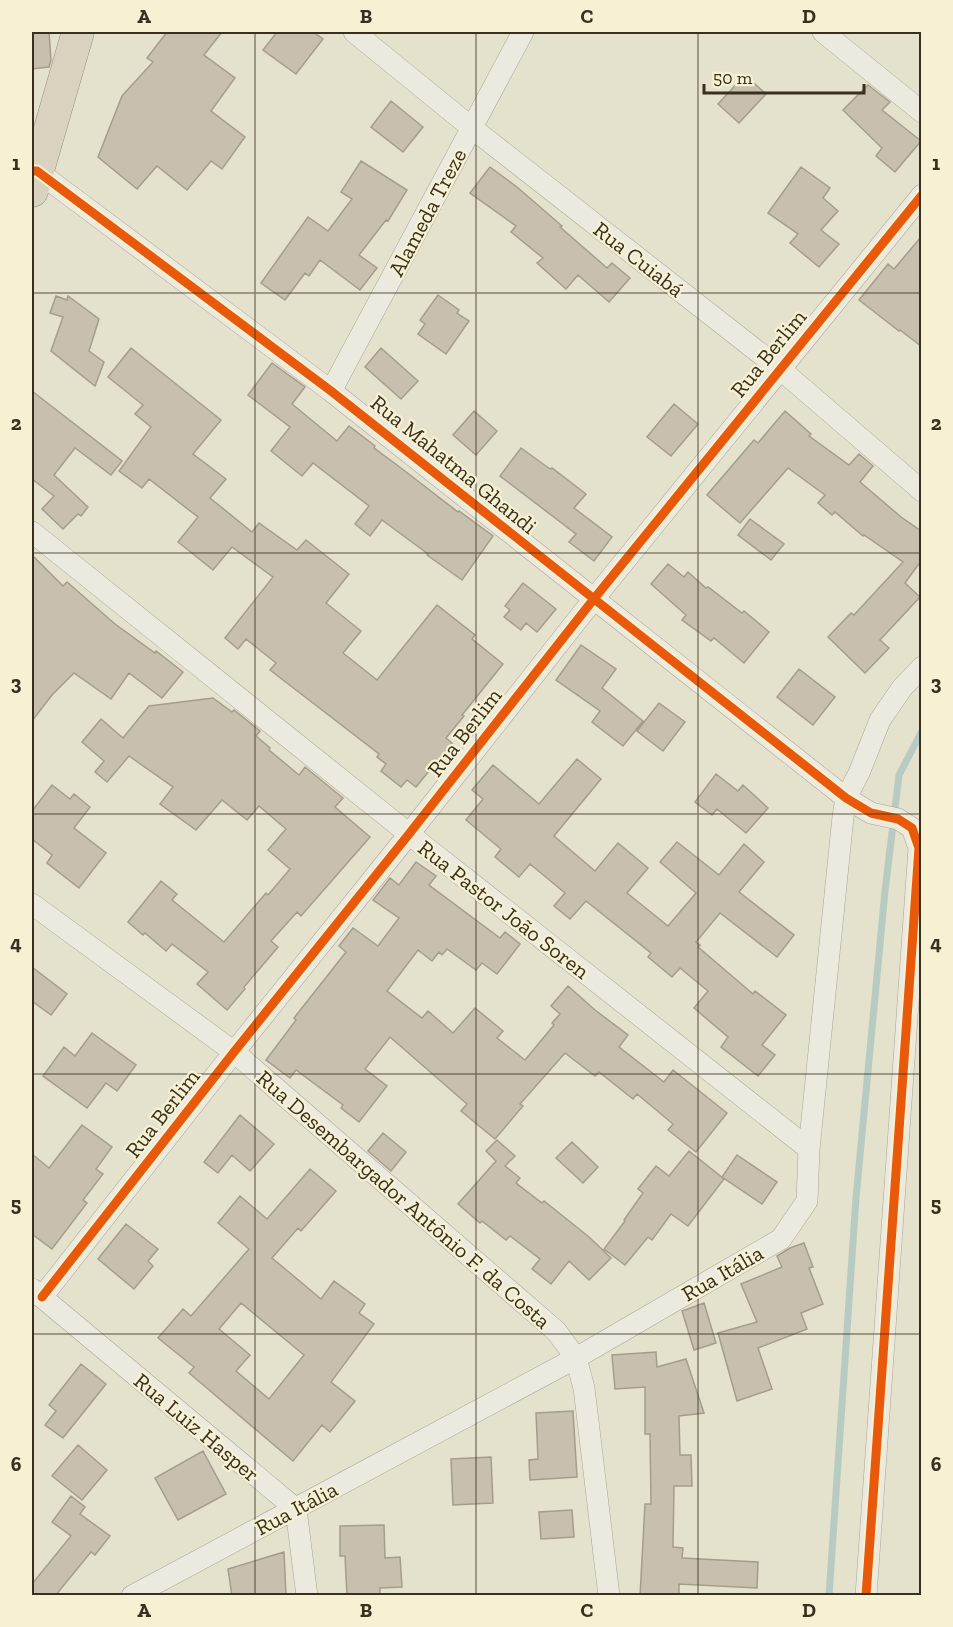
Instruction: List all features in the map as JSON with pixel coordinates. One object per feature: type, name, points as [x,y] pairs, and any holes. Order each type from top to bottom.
[{"type":"highway","points":[[34,178],[78,32]]},
{"type":"street","name":"Rua Cuiabá","points":[[354,32],[472,128],[780,369],[921,490]]},
{"type":"street","name":"Alameda Treze","points":[[331,392],[523,32]]},
{"type":"street","points":[[823,32],[921,112]]},
{"type":"street","name":"Rua Mahatma Ghandi","points":[[34,178],[331,392],[846,798],[871,813],[898,819],[912,828],[919,848],[866,1596]]},
{"type":"street","name":"Rua Berlim","points":[[37,1293],[234,1052],[409,834],[592,600],[921,195]]},
{"type":"street","name":"Rua Pastor João Soren","points":[[32,532],[409,834],[809,1149]]},
{"type":"street","name":"Rua Itália","points":[[132,1596],[576,1358],[781,1239],[807,1201],[809,1149],[846,798],[859,773],[880,720],[902,688],[921,667]]},
{"type":"street","name":"Rua Desembargador Antônio F. da Costa","points":[[32,904],[234,1052],[556,1331],[576,1358],[584,1388],[609,1596]]},
{"type":"street","name":"Rua Luiz Hasper","points":[[37,1293],[296,1509]]},
{"type":"street","points":[[296,1509],[307,1596]]},
{"type":"building","points":[[32,32],[49,32],[51,60],[49,67],[32,69]]},
{"type":"building","points":[[167,32],[222,32],[204,55],[235,78],[211,111],[245,137],[222,169],[211,161],[187,190],[157,166],[137,189],[98,157],[122,96],[153,62],[147,58]]},
{"type":"building","points":[[277,32],[313,32],[323,39],[296,74],[263,50]]},
{"type":"building","points":[[745,75],[766,94],[739,123],[718,104]]},
{"type":"building","points":[[868,85],[890,102],[882,110],[921,141],[895,172],[876,156],[882,148],[843,110]]},
{"type":"building","points":[[391,101],[423,127],[403,152],[371,127]]},
{"type":"building","points":[[361,161],[407,190],[388,221],[386,220],[359,255],[377,268],[360,290],[320,260],[309,276],[305,273],[285,300],[261,283],[308,217],[328,231],[352,199],[341,192]]},
{"type":"building","points":[[490,167],[517,187],[607,268],[612,263],[630,278],[609,302],[578,275],[566,289],[537,263],[543,258],[511,232],[516,226],[470,193]]},
{"type":"building","points":[[801,167],[830,188],[823,198],[838,211],[821,230],[839,244],[819,267],[790,243],[798,234],[768,213]]},
{"type":"building","points":[[921,237],[921,346],[859,300],[888,264],[894,269]]},
{"type":"building","points":[[438,295],[459,310],[457,313],[469,321],[446,354],[418,334],[425,324],[420,320]]},
{"type":"building","points":[[56,296],[67,300],[68,296],[99,319],[89,351],[104,362],[95,386],[51,351],[63,317],[50,313]]},
{"type":"building","points":[[131,348],[221,420],[193,454],[226,479],[210,498],[252,532],[259,523],[297,550],[306,540],[349,574],[326,603],[361,631],[343,653],[377,680],[437,605],[475,635],[472,639],[503,664],[462,715],[464,716],[446,738],[452,743],[416,787],[407,780],[401,787],[381,771],[386,764],[377,757],[379,754],[270,670],[276,663],[246,639],[238,649],[225,638],[273,577],[232,547],[213,570],[178,542],[198,517],[149,479],[142,488],[119,471],[151,427],[135,414],[143,405],[108,377]]},
{"type":"building","points":[[381,348],[418,381],[401,399],[365,367]]},
{"type":"building","points":[[272,363],[305,387],[292,404],[337,441],[349,426],[375,446],[374,448],[493,536],[462,580],[382,520],[370,536],[355,524],[369,506],[313,463],[302,476],[271,451],[290,427],[248,395]]},
{"type":"building","points":[[32,391],[122,461],[111,475],[75,448],[54,475],[88,507],[81,516],[78,514],[63,529],[42,509],[54,496],[32,479]]},
{"type":"building","points":[[674,404],[698,424],[671,456],[647,437]]},
{"type":"building","points":[[474,411],[497,431],[476,455],[453,435]]},
{"type":"building","points":[[785,411],[811,434],[809,436],[849,465],[859,454],[873,466],[860,482],[921,531],[921,561],[905,583],[920,597],[880,640],[889,648],[865,673],[828,637],[851,613],[854,615],[903,562],[863,536],[835,512],[832,515],[818,503],[825,495],[788,468],[740,523],[707,495],[754,440],[758,443]]},
{"type":"building","points":[[521,448],[586,494],[574,508],[612,537],[594,561],[569,542],[576,534],[500,476]]},
{"type":"building","points":[[750,519],[784,544],[771,560],[738,535]]},
{"type":"building","points":[[32,555],[63,586],[67,582],[115,624],[183,672],[162,698],[129,673],[111,699],[74,673],[52,695],[32,721]]},
{"type":"building","points":[[668,564],[684,577],[688,572],[706,588],[708,587],[742,613],[744,611],[769,632],[744,663],[714,638],[711,641],[682,620],[686,615],[651,584]]},
{"type":"building","points":[[523,583],[556,609],[537,632],[526,623],[521,630],[504,617],[510,610],[505,606]]},
{"type":"building","points":[[581,645],[616,669],[602,688],[643,721],[623,746],[592,722],[600,711],[556,680]]},
{"type":"building","points":[[799,669],[835,697],[813,725],[777,697]]},
{"type":"building","points":[[213,698],[232,712],[234,710],[260,731],[256,736],[299,775],[305,767],[343,798],[335,807],[370,837],[301,916],[297,912],[271,941],[278,947],[227,1010],[197,984],[208,972],[172,944],[166,951],[128,922],[161,881],[177,894],[172,900],[224,942],[290,869],[268,850],[286,829],[259,806],[247,820],[222,800],[196,830],[160,804],[173,787],[129,756],[107,782],[95,772],[104,761],[82,742],[101,719],[123,738],[149,706]]},
{"type":"building","points":[[659,703],[685,722],[663,751],[637,731]]},
{"type":"building","points":[[577,759],[601,779],[554,836],[595,871],[618,843],[648,868],[627,893],[668,926],[696,893],[660,862],[677,842],[719,875],[744,844],[764,862],[739,892],[794,935],[777,957],[720,913],[696,942],[700,945],[698,947],[753,994],[755,991],[786,1015],[762,1045],[775,1055],[758,1076],[721,1047],[728,1037],[694,1008],[708,991],[680,968],[672,977],[648,957],[651,953],[586,901],[570,919],[554,906],[565,893],[530,864],[519,877],[495,857],[501,849],[466,820],[483,799],[472,790],[493,765],[539,804]]},
{"type":"building","points":[[716,774],[738,791],[743,785],[768,808],[746,833],[717,809],[712,815],[695,802]]},
{"type":"building","points":[[52,785],[70,799],[74,794],[90,807],[74,828],[106,853],[79,888],[47,863],[52,855],[32,839],[32,811]]},
{"type":"building","points":[[416,862],[436,876],[429,885],[500,938],[505,932],[520,944],[497,974],[482,963],[476,970],[447,949],[442,955],[439,952],[432,961],[418,950],[387,991],[422,1018],[428,1011],[453,1033],[475,1008],[503,1031],[497,1038],[525,1060],[554,1025],[552,1023],[560,1014],[551,1006],[568,986],[628,1035],[619,1047],[664,1082],[673,1070],[727,1113],[696,1152],[668,1130],[673,1124],[637,1094],[633,1099],[599,1072],[595,1076],[565,1053],[520,1104],[523,1106],[495,1139],[461,1111],[467,1104],[390,1037],[365,1069],[387,1086],[359,1122],[341,1108],[343,1105],[296,1070],[290,1078],[266,1060],[296,1020],[294,1018],[346,952],[339,946],[353,928],[378,946],[399,918],[373,900],[390,878],[399,885]]},
{"type":"building","points":[[32,967],[67,994],[51,1015],[32,1001]]},
{"type":"building","points":[[92,1033],[136,1065],[117,1091],[106,1083],[87,1108],[43,1076],[64,1047],[75,1056]]},
{"type":"building","points":[[240,1115],[274,1144],[250,1171],[232,1155],[218,1173],[204,1162]]},
{"type":"building","points":[[82,1125],[112,1147],[96,1169],[103,1174],[83,1200],[87,1203],[52,1249],[32,1234],[32,1154],[49,1168]]},
{"type":"building","points":[[383,1133],[406,1152],[391,1171],[368,1151]]},
{"type":"building","points":[[497,1140],[515,1156],[505,1166],[520,1178],[516,1183],[542,1203],[544,1201],[611,1258],[589,1280],[569,1261],[551,1284],[532,1269],[540,1259],[510,1236],[506,1240],[482,1221],[480,1223],[458,1204],[496,1161],[486,1151]]},
{"type":"building","points":[[572,1142],[598,1167],[583,1183],[556,1158]]},
{"type":"building","points":[[689,1151],[724,1179],[688,1226],[671,1214],[652,1240],[648,1237],[625,1265],[604,1249],[643,1193],[638,1189],[656,1166],[669,1176]]},
{"type":"building","points":[[737,1155],[777,1182],[762,1204],[722,1177]]},
{"type":"building","points":[[310,1169],[336,1191],[301,1231],[298,1228],[272,1258],[321,1299],[334,1281],[365,1304],[359,1313],[374,1324],[331,1382],[355,1401],[330,1432],[322,1425],[293,1461],[189,1373],[194,1367],[158,1338],[183,1309],[191,1316],[249,1249],[218,1223],[240,1196],[267,1219]],"holes":[[[241,1303],[304,1355],[269,1399],[236,1371],[250,1355],[219,1329]]]},
{"type":"building","points":[[126,1224],[158,1249],[148,1261],[153,1266],[134,1289],[98,1259]]},
{"type":"building","points":[[804,1243],[813,1267],[809,1268],[823,1304],[801,1313],[807,1329],[758,1348],[772,1389],[737,1401],[718,1333],[757,1322],[741,1284],[782,1267],[777,1256]]},
{"type":"building","points":[[704,1303],[716,1343],[694,1350],[682,1311]]},
{"type":"building","points":[[656,1352],[657,1367],[686,1359],[704,1413],[679,1416],[680,1455],[691,1455],[692,1486],[674,1486],[673,1547],[683,1548],[682,1558],[758,1562],[757,1588],[679,1584],[679,1596],[640,1596],[645,1504],[651,1504],[650,1434],[645,1434],[645,1387],[615,1389],[612,1355]]},
{"type":"building","points":[[81,1364],[106,1384],[63,1438],[45,1425],[56,1411],[49,1405]]},
{"type":"building","points":[[573,1411],[577,1477],[530,1480],[529,1460],[538,1459],[536,1413]]},
{"type":"building","points":[[78,1445],[107,1470],[82,1500],[52,1476]]},
{"type":"building","points":[[203,1451],[226,1494],[178,1520],[155,1478]]},
{"type":"building","points":[[491,1457],[493,1503],[453,1505],[451,1459]]},
{"type":"building","points":[[71,1496],[85,1507],[80,1514],[110,1536],[95,1555],[91,1552],[55,1596],[32,1596],[32,1584],[71,1536],[52,1522]]},
{"type":"building","points":[[572,1510],[574,1537],[541,1539],[539,1512]]},
{"type":"building","points":[[384,1525],[385,1558],[400,1557],[402,1587],[380,1588],[380,1596],[347,1596],[345,1556],[340,1556],[340,1526]]},
{"type":"building","points":[[284,1552],[286,1596],[232,1596],[228,1569]]},
{"type":"waterway","points":[[829,1596],[856,1198],[885,891],[899,775],[922,731]]},
{"type":"cycle path","points":[[32,171],[37,171],[331,391],[846,798],[871,813],[898,819],[912,828],[919,848],[866,1596]]},
{"type":"cycle path","points":[[42,1297],[593,600],[922,195]]}]
